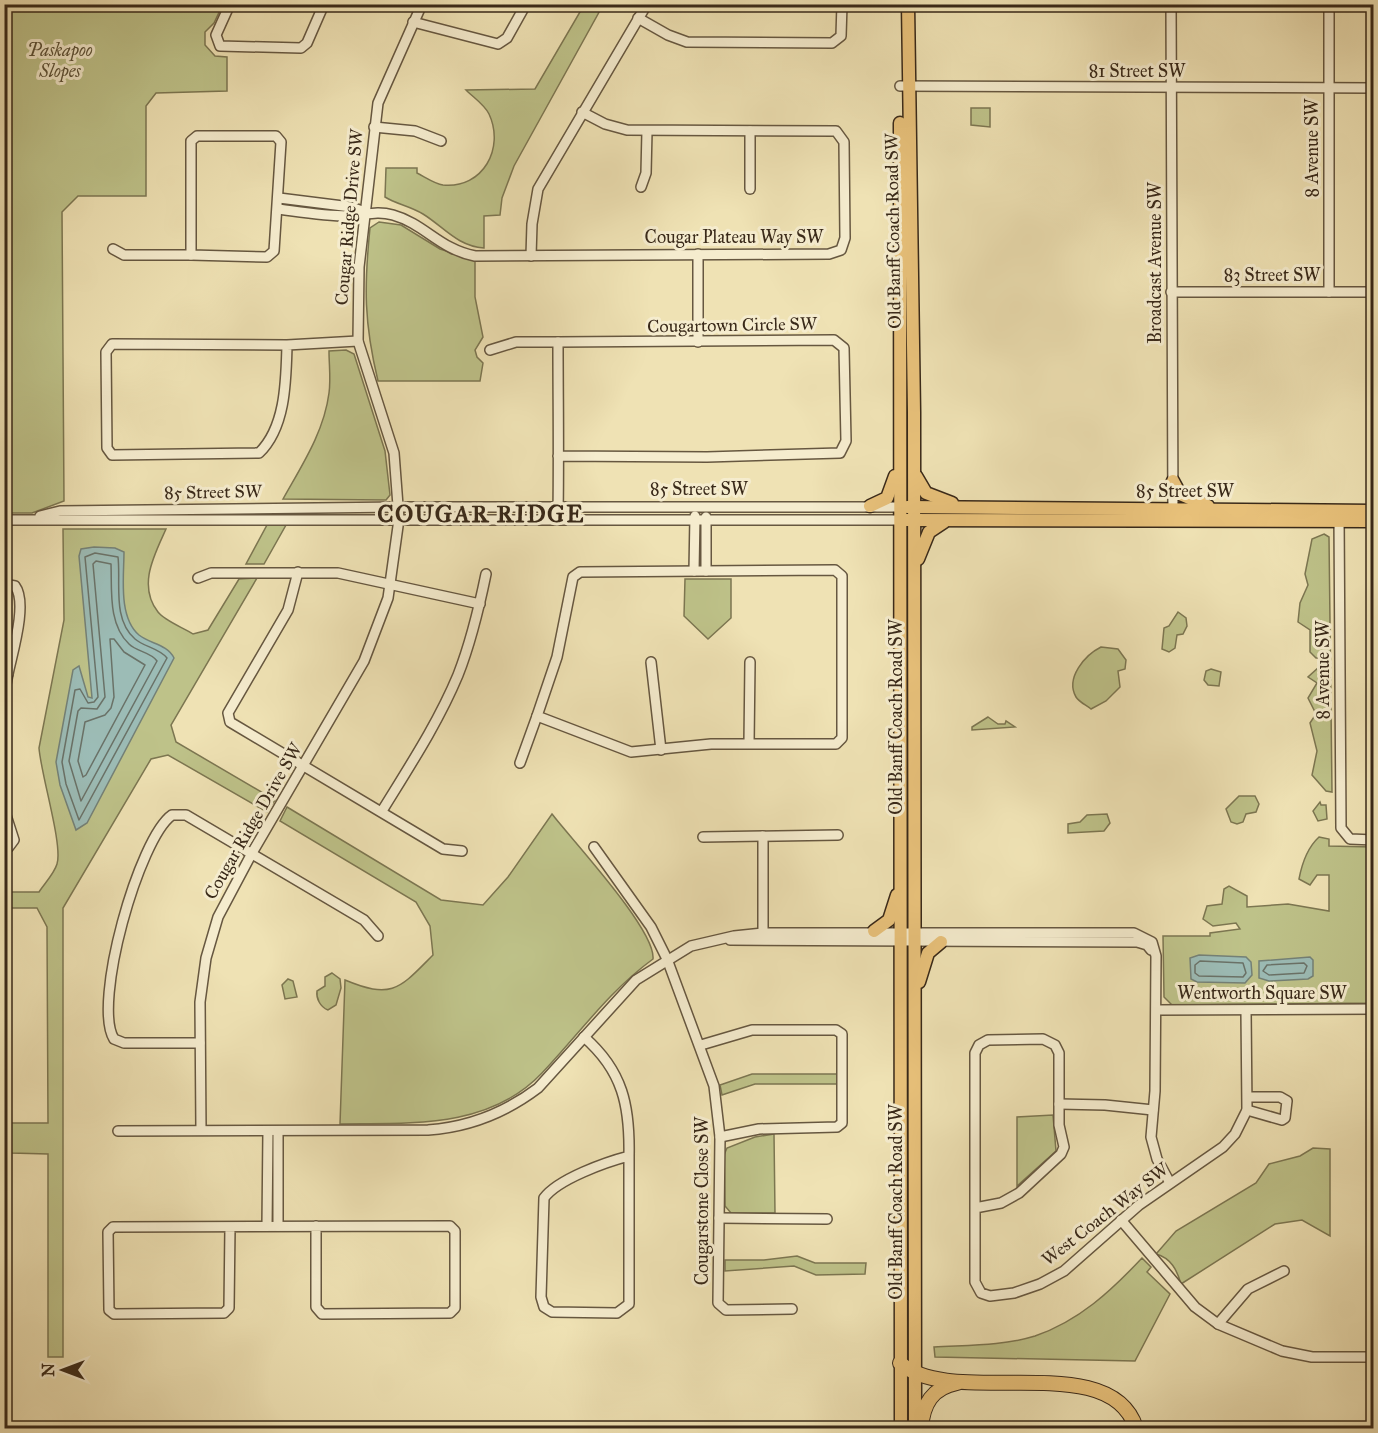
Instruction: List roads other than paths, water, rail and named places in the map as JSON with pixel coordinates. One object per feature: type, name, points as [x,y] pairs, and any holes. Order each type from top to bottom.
[{"type":"highway","points":[[900,1363],[914,1373],[963,1382],[1062,1384],[1090,1388],[1113,1400],[1125,1410],[1136,1428]]},
{"type":"highway","points":[[921,1428],[924,1409],[930,1397],[944,1386],[963,1382]]},
{"type":"main road","name":"Old Banff Coach Road SW","points":[[900,4],[914,468],[915,1428]]},
{"type":"main road","name":"Old Banff Coach Road SW","points":[[901,1428],[899,507],[904,86],[908,4]]},
{"type":"main road","points":[[870,506],[880,503],[890,494],[900,442]]},
{"type":"main road","points":[[914,468],[919,486],[926,493],[967,507]]},
{"type":"main road","points":[[1173,481],[1176,489],[1186,498],[1220,510]]},
{"type":"main road","name":"85 Street SW","points":[[899,507],[967,507],[1173,515],[1220,510],[1339,516],[1374,522]]},
{"type":"main road","name":"85 Street SW","points":[[899,520],[1173,515],[1339,516],[1374,510]]},
{"type":"main road","points":[[913,585],[918,557],[926,537],[935,525],[951,520]]},
{"type":"main road","points":[[874,932],[889,920],[901,882]]},
{"type":"main road","points":[[914,1004],[924,962],[930,951],[941,942]]},
{"type":"street","points":[[230,4],[216,35],[220,46],[301,48],[307,43],[324,4]]},
{"type":"street","name":"Cougar Ridge Drive SW","points":[[201,1130],[202,978],[218,917],[252,853],[364,661],[377,630],[391,583],[399,519],[394,453],[358,340],[357,284],[374,127],[382,89],[422,4]]},
{"type":"street","points":[[413,22],[498,44],[507,38],[526,4]]},
{"type":"street","points":[[531,256],[532,214],[538,189],[647,4]]},
{"type":"street","points":[[638,18],[668,35],[687,42],[832,43],[841,36],[842,4]]},
{"type":"street","name":"Broadcast Avenue SW","points":[[1171,4],[1173,515]]},
{"type":"street","name":"8 Avenue SW","points":[[1329,4],[1329,292]]},
{"type":"street","name":"81 Street SW","points":[[904,86],[1374,88]]},
{"type":"street","name":"Cougar Plateau Way SW","points":[[365,212],[403,218],[459,253],[475,256],[829,254],[841,250],[844,244],[844,142],[839,133],[831,130],[647,131],[615,128],[582,112]]},
{"type":"street","points":[[374,127],[415,131],[441,141]]},
{"type":"street","points":[[641,187],[646,173],[647,131]]},
{"type":"street","points":[[750,131],[750,189]]},
{"type":"street","points":[[113,249],[124,255],[267,257],[274,251],[279,198],[281,142],[276,136],[196,136],[191,141],[191,255]]},
{"type":"street","points":[[279,198],[351,207],[365,212]]},
{"type":"street","points":[[278,209],[350,217],[365,212]]},
{"type":"street","points":[[698,254],[698,342]]},
{"type":"street","name":"83 Street SW","points":[[1171,292],[1374,292]]},
{"type":"street","points":[[287,345],[281,406],[270,437],[259,453],[112,455],[107,448],[106,352],[112,344],[287,345],[358,340]]},
{"type":"street","name":"Cougartown Circle SW","points":[[490,350],[516,342],[838,341],[845,354],[843,451],[834,455],[558,456]]},
{"type":"street","points":[[558,342],[558,519]]},
{"type":"street","name":"85 Street SW","points":[[26,520],[60,511],[399,507],[899,507]]},
{"type":"street","points":[[694,571],[695,507]]},
{"type":"street","points":[[706,507],[706,571]]},
{"type":"street","name":"8 Avenue SW","points":[[1339,516],[1341,828],[1350,839],[1374,840]]},
{"type":"street","name":"85 Street SW","points":[[4,520],[899,520]]},
{"type":"street","points":[[520,763],[560,646],[573,577],[580,572],[835,570],[842,576],[842,738],[836,744],[700,744],[645,752],[622,750],[537,716]]},
{"type":"street","points":[[298,572],[288,610],[228,714],[230,722],[443,849],[462,851]]},
{"type":"street","points":[[198,578],[211,573],[338,573],[480,604]]},
{"type":"street","points":[[382,811],[448,698],[468,648],[486,574]]},
{"type":"street","points":[[4,584],[15,586],[19,596],[18,629],[6,674],[4,695]]},
{"type":"street","points":[[651,662],[661,750]]},
{"type":"street","points":[[749,743],[750,662]]},
{"type":"street","points":[[4,809],[14,840],[8,848],[4,848]]},
{"type":"street","points":[[200,1043],[124,1043],[114,1039],[110,1029],[110,997],[118,934],[139,873],[158,835],[172,814],[186,815],[252,853],[364,920],[378,936]]},
{"type":"street","points":[[703,837],[838,835]]},
{"type":"street","points":[[763,836],[763,937]]},
{"type":"street","name":"Cougarstone Close SW","points":[[594,847],[651,927],[667,958],[701,1045],[716,1096],[720,1137],[720,1306],[726,1310],[792,1309]]},
{"type":"street","points":[[814,938],[874,932],[901,937]]},
{"type":"street","points":[[118,1131],[428,1130],[478,1121],[520,1101],[538,1088],[636,980],[667,958],[691,946],[725,940],[740,934],[814,938],[988,937]]},
{"type":"street","points":[[914,937],[941,942],[988,937]]},
{"type":"street","name":"Wentworth Square SW","points":[[988,937],[1056,937],[1151,944],[1157,967],[1157,1010],[1374,1009]]},
{"type":"street","points":[[1157,1010],[1153,1147],[1170,1183]]},
{"type":"street","name":"West Coach Way SW","points":[[975,1208],[975,1282],[981,1293],[990,1296],[1029,1288],[1058,1275],[1121,1220],[1223,1147],[1235,1134],[1247,1110],[1249,1097],[1246,1011]]},
{"type":"street","points":[[701,1045],[752,1030],[836,1030],[842,1034],[842,1123],[837,1127],[759,1129],[720,1137]]},
{"type":"street","points":[[584,1037],[607,1060],[620,1087],[628,1114],[629,1156],[629,1304],[623,1311],[617,1313],[548,1311],[541,1297],[544,1198],[549,1191],[590,1169],[629,1156]]},
{"type":"street","points":[[988,1040],[1048,1040],[1055,1045],[1059,1058],[1059,1104],[1064,1147],[1059,1157],[1019,1193],[1001,1203],[975,1208],[975,1053],[978,1045],[988,1040]]},
{"type":"street","points":[[1247,1110],[1282,1120],[1287,1101],[1280,1097],[1249,1097]]},
{"type":"street","points":[[1059,1104],[1105,1105],[1153,1110]]},
{"type":"street","points":[[273,1131],[278,1226]]},
{"type":"street","points":[[267,1226],[273,1131]]},
{"type":"street","points":[[719,1218],[827,1219]]},
{"type":"street","points":[[1121,1220],[1195,1306],[1218,1324],[1282,1351],[1311,1357],[1374,1357]]},
{"type":"street","points":[[4,1223],[4,1308]]},
{"type":"street","points":[[230,1227],[229,1308],[224,1313],[114,1314],[109,1310],[108,1232],[113,1227],[267,1226],[316,1226],[450,1226],[455,1231],[455,1308],[450,1313],[322,1314],[316,1307],[316,1226]]},
{"type":"street","points":[[1218,1324],[1248,1289],[1284,1271]]},
{"type":"water","points":[[115,548],[124,552],[125,607],[132,627],[143,638],[163,647],[174,658],[87,823],[76,830],[60,785],[56,762],[73,670],[79,666],[88,697],[92,698],[79,556],[81,549]]},
{"type":"water","points":[[1199,955],[1246,957],[1251,962],[1252,975],[1245,983],[1197,982],[1191,979],[1190,958]]},
{"type":"water","points":[[1310,957],[1313,960],[1313,976],[1308,979],[1269,981],[1259,978],[1259,961]]},
{"type":"district","name":"COUGAR RIDGE","points":[[481,514]]},
{"type":"park label","name":"Paskapoo Slopes","points":[[60,60]]}]
